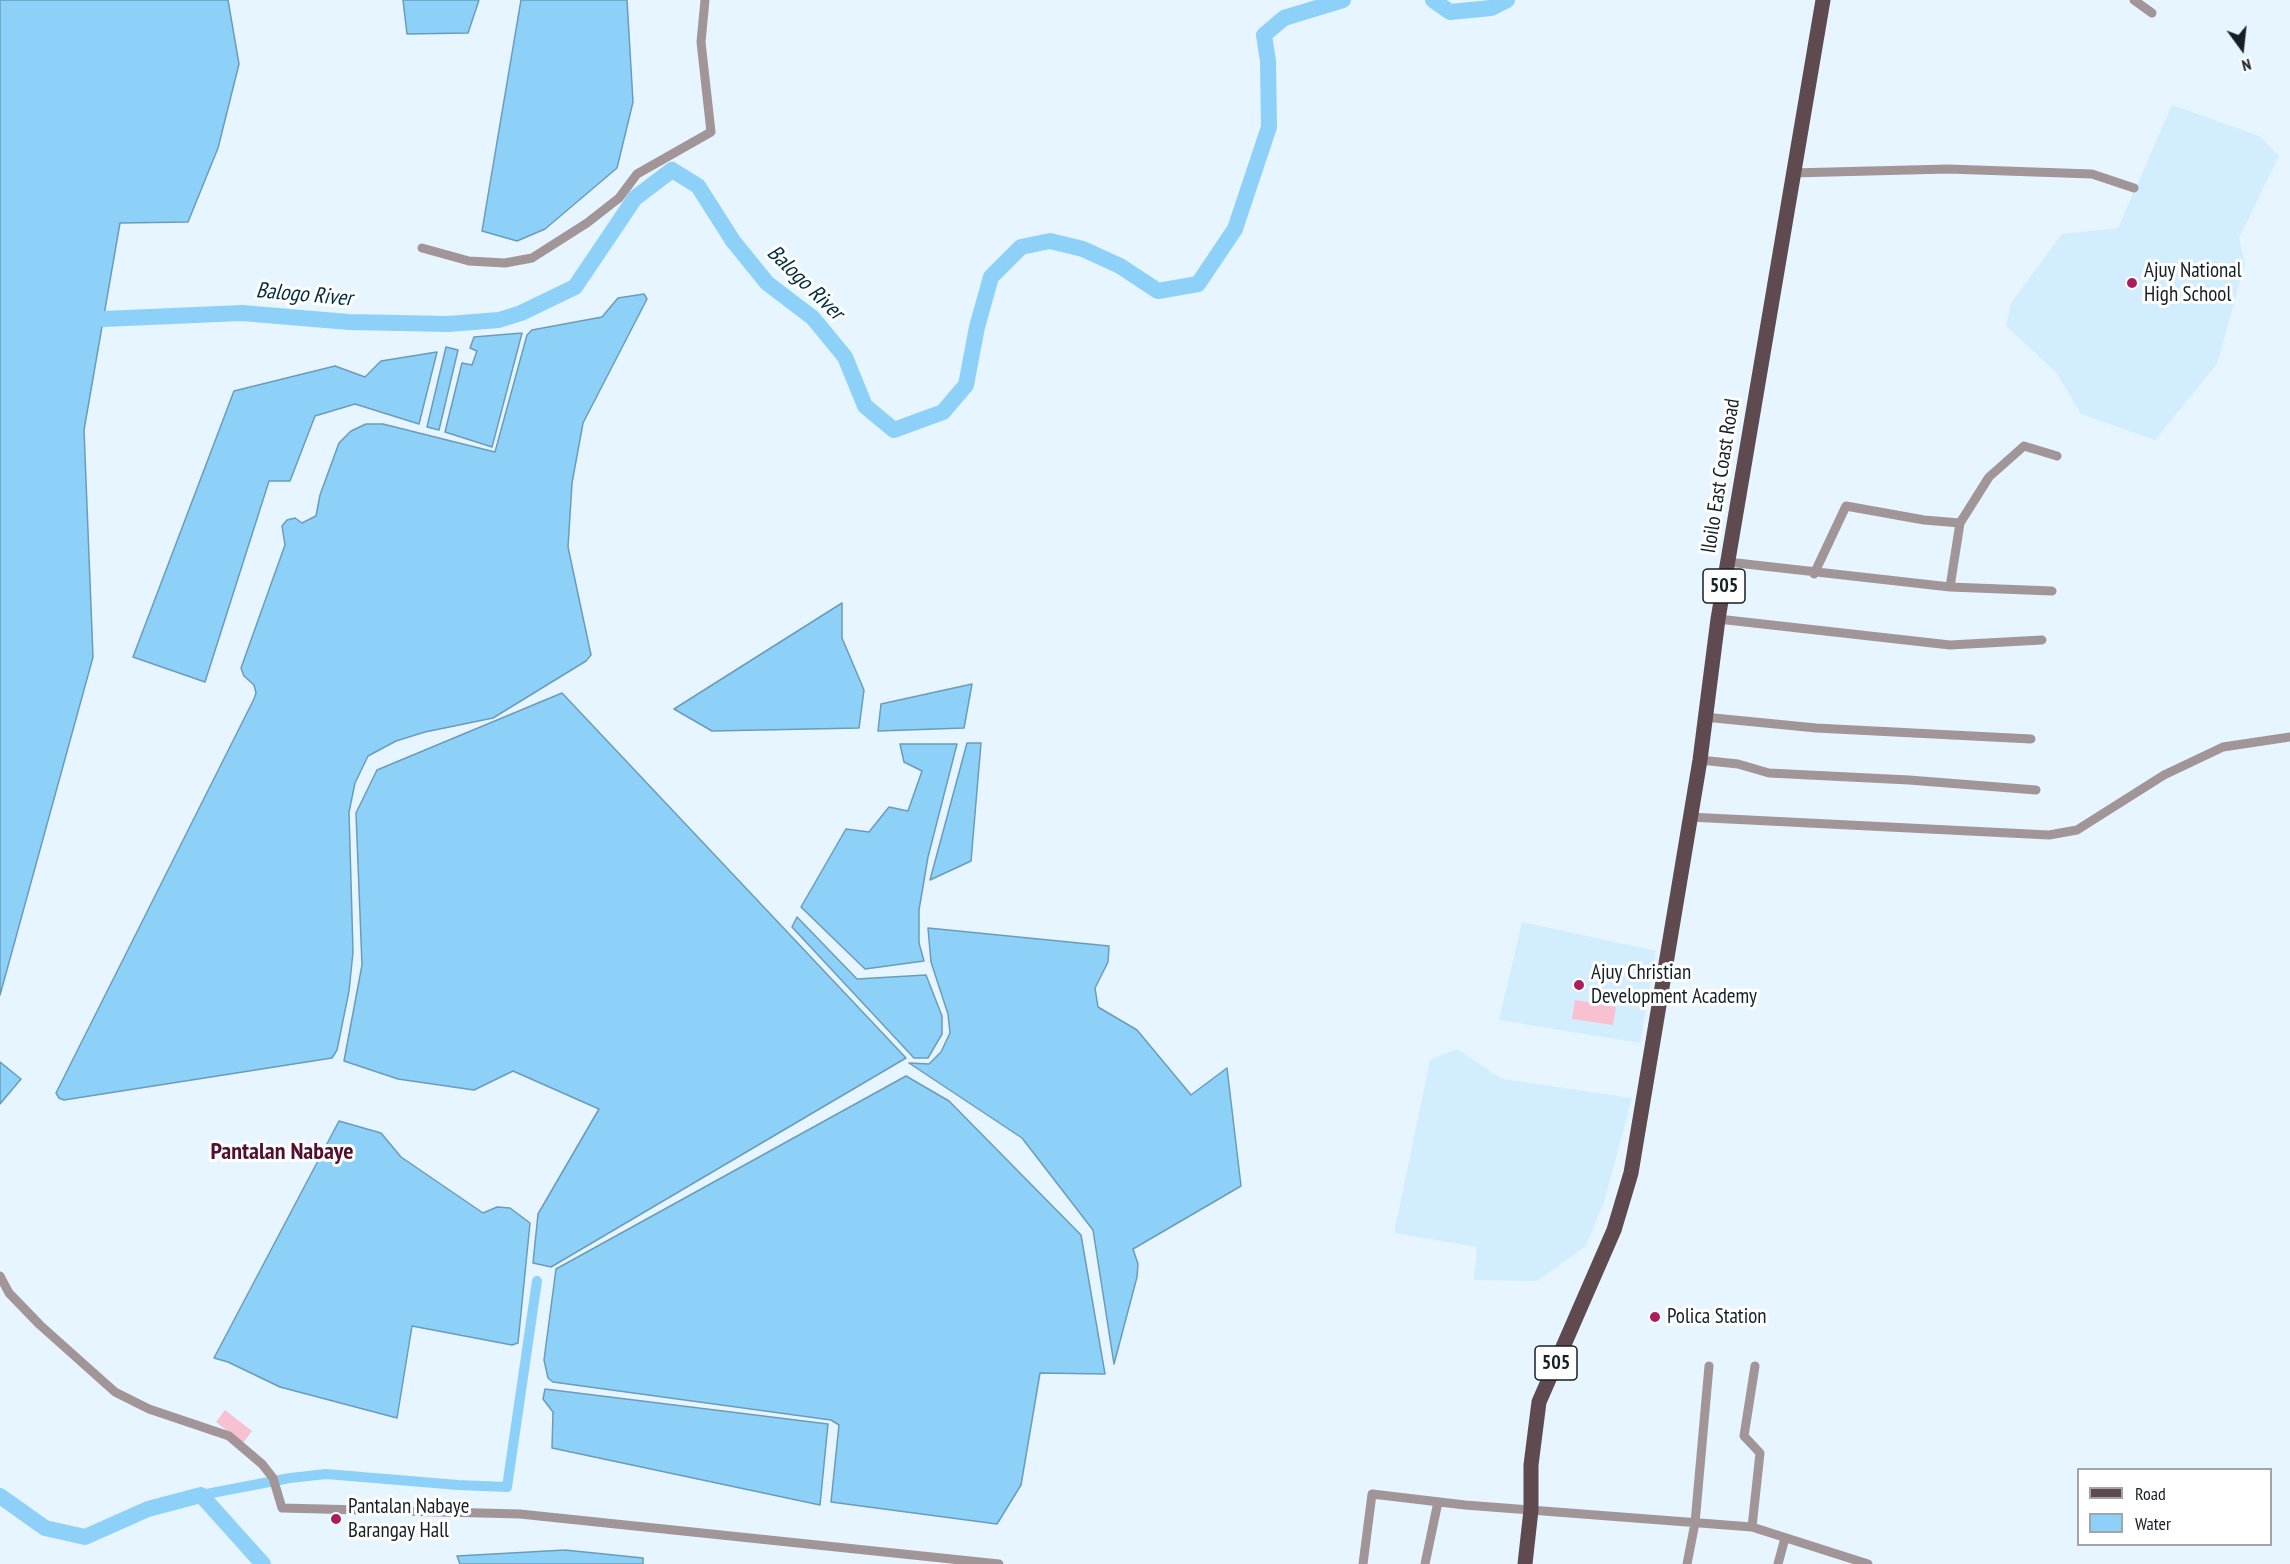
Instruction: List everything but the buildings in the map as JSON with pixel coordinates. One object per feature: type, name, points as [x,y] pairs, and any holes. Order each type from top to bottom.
[{"type":"main road","name":"Iloilo East Coast Road","points":[[1531,1510],[1531,1466],[1539,1402],[1614,1230],[1630,1173],[1700,760],[1718,619],[1823,0]]},
{"type":"main road","name":"505","points":[[1525,1564],[1531,1510]]},
{"type":"street","points":[[423,248],[468,261],[505,263],[532,258],[587,223],[619,198],[637,174],[711,132],[701,42],[705,0]]},
{"type":"street","points":[[2134,0],[2152,13]]},
{"type":"street","points":[[1792,173],[1948,169],[2092,174],[2134,188]]},
{"type":"street","points":[[1950,587],[1960,523],[1989,477],[2024,446],[2057,456]]},
{"type":"street","points":[[1814,574],[1846,506],[1924,520],[1960,523]]},
{"type":"street","points":[[1728,562],[1814,574],[1950,587],[2052,591]]},
{"type":"street","points":[[1718,619],[1950,645],[2042,640]]},
{"type":"street","points":[[1704,717],[1804,728],[2031,739]]},
{"type":"street","points":[[1689,817],[2049,835],[2078,830],[2164,775],[2223,747],[2290,737]]},
{"type":"street","points":[[1700,760],[1738,764],[1769,773],[1909,780],[2036,790]]},
{"type":"street","points":[[0,1276],[9,1293],[40,1325],[115,1392],[149,1409],[229,1436],[262,1464],[273,1478],[278,1503],[282,1508],[520,1514],[999,1564]]},
{"type":"street","points":[[1687,1564],[1695,1523],[1709,1366]]},
{"type":"street","points":[[1752,1527],[1760,1453],[1744,1437],[1755,1366]]},
{"type":"street","points":[[1363,1564],[1372,1494],[1438,1502],[1752,1527],[1868,1564]]},
{"type":"street","points":[[1425,1564],[1438,1502]]},
{"type":"street","points":[[1778,1564],[1785,1538]]},
{"type":"shaded area","name":"Ajuy National High School","points":[[2172,105],[2259,136],[2279,156],[2239,238],[2245,264],[2217,364],[2155,440],[2081,414],[2056,372],[2006,326],[2011,303],[2062,234],[2118,228]]},
{"type":"shaded area","name":"Ajuy Christian Development Academy","points":[[1522,922],[1656,951],[1640,1043],[1499,1020]]},
{"type":"shaded area","points":[[1575,1000],[1616,1007],[1613,1025],[1572,1019]]},
{"type":"shaded area","points":[[1457,1049],[1502,1079],[1632,1098],[1605,1199],[1586,1246],[1537,1281],[1474,1280],[1477,1247],[1394,1233],[1430,1060]]},
{"type":"shaded area","points":[[225,1410],[252,1431],[243,1443],[216,1422]]},
{"type":"water","points":[[0,0],[228,0],[239,64],[218,148],[188,222],[120,223],[84,430],[93,657],[0,995]]},
{"type":"water","points":[[403,0],[479,0],[468,33],[407,34]]},
{"type":"water","points":[[521,0],[627,0],[633,102],[617,168],[545,229],[517,241],[482,231]]},
{"type":"water","points":[[644,294],[647,299],[583,423],[572,483],[568,547],[591,655],[586,661],[493,718],[425,732],[396,741],[368,756],[355,783],[349,812],[353,952],[349,991],[337,1050],[332,1058],[64,1100],[59,1098],[56,1093],[254,699],[256,693],[254,685],[244,676],[241,668],[285,545],[282,526],[287,520],[295,518],[302,523],[316,516],[320,495],[339,443],[351,431],[366,424],[383,424],[495,452],[527,335],[532,330],[602,317],[618,298]]},
{"type":"water","points":[[522,333],[492,447],[445,432],[462,363],[472,365],[477,351],[470,348],[474,337]]},
{"type":"water","points":[[446,347],[458,350],[439,430],[427,427]]},
{"type":"water","points":[[437,352],[419,424],[355,404],[315,416],[290,481],[269,481],[205,682],[133,657],[234,391],[335,366],[365,377],[381,361]]},
{"type":"water","points":[[842,603],[842,638],[864,690],[859,728],[712,731],[674,709]]},
{"type":"water","points":[[972,684],[964,728],[878,731],[881,704]]},
{"type":"water","points":[[562,693],[906,1058],[551,1267],[533,1263],[538,1214],[599,1109],[513,1071],[474,1090],[398,1079],[344,1061],[362,965],[356,813],[377,770]]},
{"type":"water","points":[[967,743],[981,743],[971,861],[930,880]]},
{"type":"water","points":[[900,744],[957,744],[928,857],[919,910],[919,943],[924,961],[865,969],[801,907],[846,829],[869,832],[889,807],[908,811],[922,771],[904,762]]},
{"type":"water","points":[[797,917],[857,979],[926,975],[942,1016],[942,1034],[928,1058],[914,1058],[792,927]]},
{"type":"water","points":[[928,928],[1109,946],[1108,962],[1095,988],[1098,1007],[1137,1030],[1191,1095],[1227,1068],[1241,1186],[1133,1249],[1138,1264],[1137,1277],[1114,1364],[1093,1230],[1022,1138],[909,1063],[929,1064],[941,1052],[950,1033],[948,1014],[931,962]]},
{"type":"water","points":[[0,1062],[21,1079],[0,1104]]},
{"type":"water","points":[[906,1076],[949,1101],[1081,1235],[1105,1374],[1040,1373],[1021,1485],[997,1524],[831,1502],[839,1425],[831,1420],[553,1382],[548,1378],[544,1360],[556,1269]]},
{"type":"water","points":[[339,1121],[381,1133],[401,1157],[483,1213],[497,1207],[510,1208],[530,1223],[518,1343],[512,1345],[412,1326],[397,1418],[280,1387],[228,1362],[214,1358]]},
{"type":"water","points":[[545,1389],[828,1424],[820,1505],[552,1448],[553,1412],[543,1399]]},
{"type":"water","points":[[565,1550],[643,1558],[643,1564],[460,1564],[457,1556]]},
{"type":"waterway","name":"Balogo River","points":[[103,319],[242,313],[349,322],[448,324],[499,320],[521,313],[575,287],[635,198],[672,170],[698,186],[733,241],[767,283],[813,318],[845,357],[865,406],[894,430],[943,412],[966,385],[977,327],[991,277],[1021,247],[1050,241],[1083,249],[1120,266],[1158,291],[1198,284],[1235,229],[1269,127],[1268,61],[1264,35],[1284,18],[1343,0]]},
{"type":"waterway","name":"Balogo River","points":[[1433,0],[1450,12],[1491,8],[1507,0]]},
{"type":"waterway","points":[[201,1495],[290,1478],[326,1474],[507,1487],[537,1281]]},
{"type":"waterway","points":[[0,1496],[45,1528],[85,1537],[148,1509],[201,1495],[263,1564]]},
{"type":"place","name":"Ajuy National High School","points":[[2132,283]]},
{"type":"place","name":"Ajuy Christian Development Academy","points":[[1579,985]]},
{"type":"place","name":"Polica Station","points":[[1655,1317]]},
{"type":"place","name":"Pantalan Nabaye Barangay Hall","points":[[336,1519]]},
{"type":"district","name":"Pantalan Nabaye","points":[[282,1152]]}]
